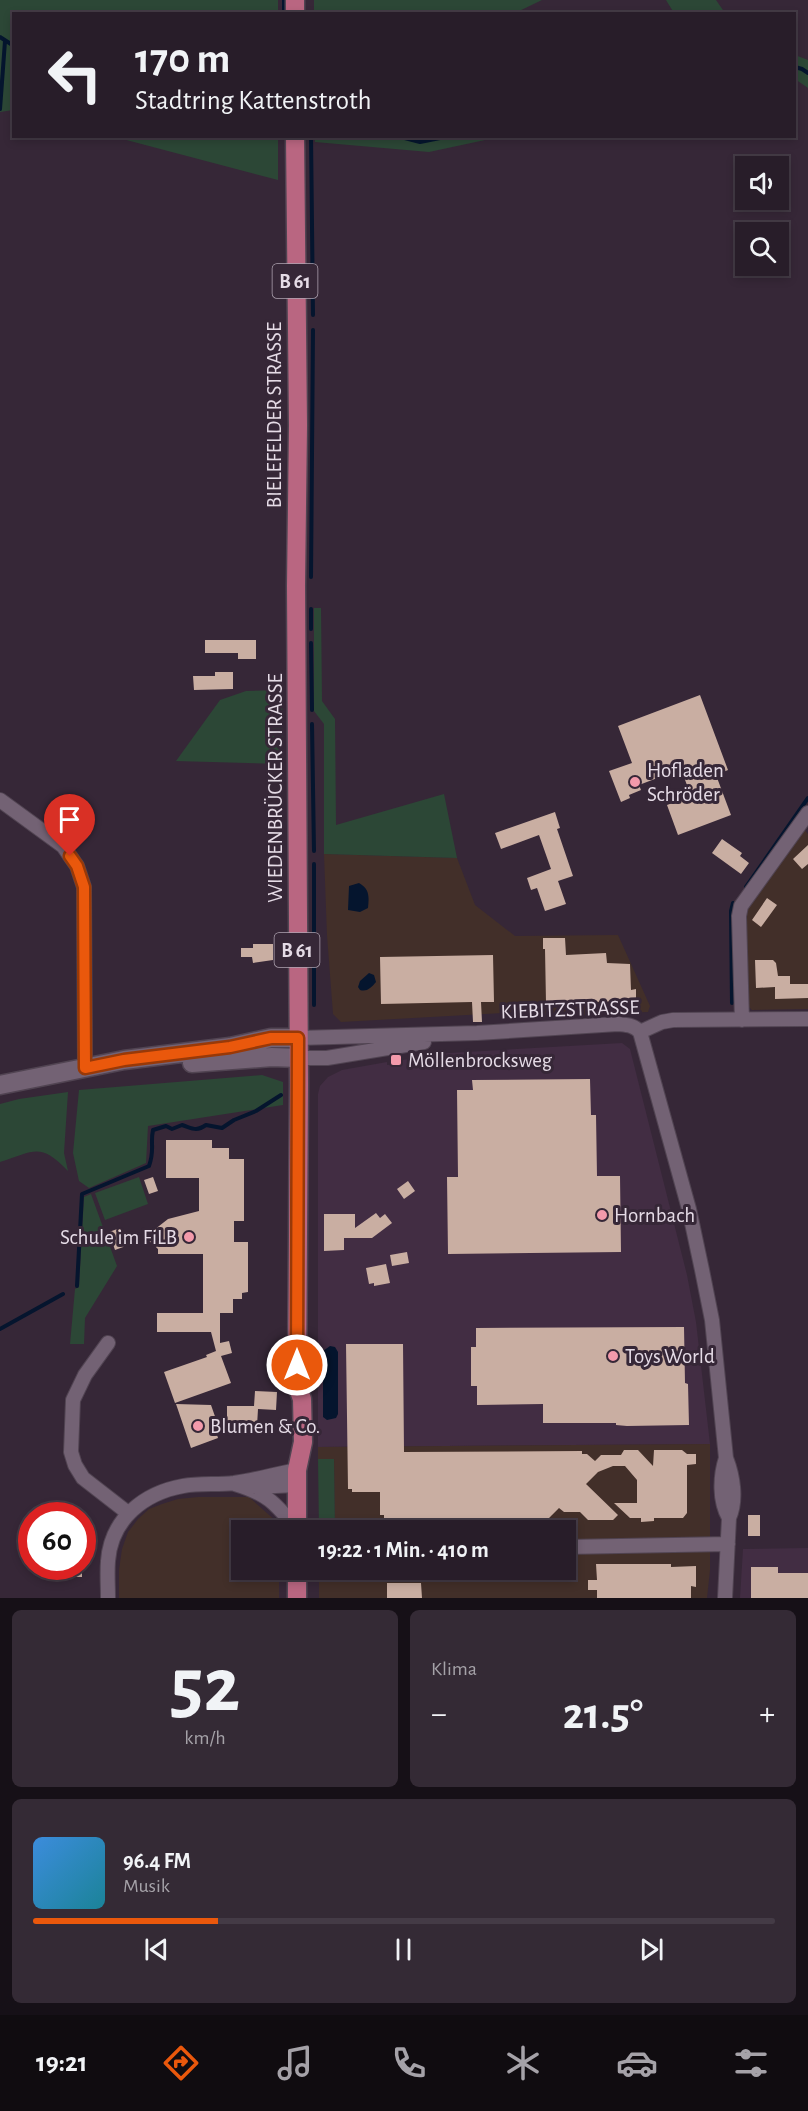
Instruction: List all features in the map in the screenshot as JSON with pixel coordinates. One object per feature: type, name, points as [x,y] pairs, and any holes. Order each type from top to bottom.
[{"type":"main road","name":"BIELEFELDER STRASSE","points":[[295,138],[298,425],[296,586]]},
{"type":"main road","name":"WIEDENBRÜCKER STRASSE","points":[[296,586],[297,1386],[302,1399],[303,1442],[297,1478],[297,1520]]},
{"type":"main road","points":[[0,1085],[124,1060],[230,1047],[271,1038],[298,1038]]},
{"type":"main road","points":[[88,1068],[125,1069],[272,1057],[298,1058]]},
{"type":"main road","points":[[297,1580],[297,1598]]},
{"type":"street","points":[[0,800],[63,846],[77,866],[84,887],[88,1068]]},
{"type":"street","points":[[742,1020],[739,916],[741,906],[808,813]]},
{"type":"street","name":"KIEBITZSTRASSE","points":[[298,1038],[477,1033],[618,1024],[636,1027],[640,1032],[662,1022],[808,1019]]},
{"type":"street","points":[[640,1032],[688,1209],[712,1320],[726,1458],[732,1472],[734,1508],[729,1518],[725,1598]]},
{"type":"street","name":"KIEBITZSTRASSE","points":[[298,1058],[327,1058],[477,1033]]},
{"type":"street","points":[[108,1343],[85,1375],[73,1400],[71,1452],[75,1465],[83,1478],[128,1513]]},
{"type":"street","points":[[108,1598],[108,1559],[116,1531],[135,1506],[173,1488],[202,1483],[297,1478]]},
{"type":"street","points":[[247,1487],[297,1478]]},
{"type":"street","points":[[232,1483],[265,1494],[289,1520]]},
{"type":"street","points":[[576,1547],[728,1544]]},
{"type":"shaded area","points":[[802,827],[808,834],[808,1009],[752,1010],[745,1003],[745,908]]},
{"type":"shaded area","points":[[324,854],[457,858],[475,905],[515,936],[618,935],[650,1006],[648,1012],[540,1017],[503,1013],[341,1022],[333,1014]]},
{"type":"shaded area","points":[[622,1043],[630,1049],[687,1275],[696,1322],[710,1444],[318,1447],[318,1094],[320,1086],[328,1077],[342,1070],[387,1062],[387,1065],[397,1064],[397,1061],[449,1053]]},
{"type":"shaded area","points":[[710,1444],[710,1570],[707,1598],[319,1598],[319,1580],[576,1580],[576,1520],[335,1520],[334,1459],[318,1459],[318,1447]]},
{"type":"shaded area","points":[[249,1497],[275,1520],[231,1520],[231,1580],[279,1580],[279,1598],[119,1598],[119,1570],[122,1549],[128,1532],[149,1509],[178,1499]]},
{"type":"shaded area","points":[[808,1548],[808,1598],[740,1598],[743,1549]]},
{"type":"green space","points":[[0,0],[278,0],[278,12],[12,12],[12,110],[0,112]]},
{"type":"green space","points":[[314,0],[542,0],[517,12],[314,12]]},
{"type":"green space","points":[[666,0],[716,0],[724,12],[673,12]]},
{"type":"green space","points":[[796,55],[808,60],[808,88],[796,80]]},
{"type":"green space","points":[[119,138],[278,138],[278,180]]},
{"type":"green space","points":[[315,138],[494,138],[429,152],[315,142]]},
{"type":"green space","points":[[314,608],[321,608],[322,701],[335,719],[336,825],[444,794],[457,858],[324,854],[324,724],[314,711]]},
{"type":"green space","points":[[282,690],[283,764],[176,761],[220,700],[246,691]]},
{"type":"green space","points":[[262,1075],[283,1082],[283,1105],[148,1126],[146,1163],[89,1188],[79,1181],[73,1153],[79,1090]]},
{"type":"green space","points":[[68,1092],[64,1153],[68,1171],[50,1156],[37,1152],[30,1152],[0,1162],[0,1104]]},
{"type":"green space","points":[[139,1177],[148,1204],[105,1220],[95,1193]]},
{"type":"green space","points":[[91,1194],[117,1266],[85,1318],[84,1344],[70,1344],[75,1289],[79,1287],[84,1197]]},
{"type":"green space","points":[[318,1459],[334,1459],[335,1520],[319,1520]]},
{"type":"water","points":[[359,883],[367,891],[368,908],[360,912],[348,910],[349,886]]},
{"type":"water","points":[[369,973],[374,975],[376,982],[369,989],[360,990],[358,987],[360,981]]},
{"type":"water","points":[[330,1346],[335,1347],[338,1352],[338,1414],[336,1418],[327,1420],[323,1417],[323,1351]]},
{"type":"building","points":[[205,640],[256,640],[256,659],[238,659],[238,653],[205,653]]},
{"type":"building","points":[[215,672],[233,672],[233,689],[194,690],[193,676],[215,676]]},
{"type":"building","points":[[700,695],[728,770],[716,775],[731,815],[678,835],[667,805],[691,796],[681,769],[639,785],[641,790],[629,795],[630,798],[621,802],[609,771],[632,763],[618,726]]},
{"type":"building","points":[[555,812],[560,828],[557,829],[573,876],[558,881],[566,904],[545,911],[537,888],[531,890],[527,878],[551,869],[539,835],[501,849],[495,833]]},
{"type":"building","points":[[722,839],[742,853],[740,856],[749,863],[741,874],[712,853]]},
{"type":"building","points":[[808,845],[808,864],[802,869],[793,859]]},
{"type":"building","points":[[767,898],[777,905],[761,927],[752,920]]},
{"type":"building","points":[[543,938],[565,938],[566,955],[606,953],[607,963],[630,964],[631,990],[636,989],[636,1001],[546,1003]]},
{"type":"building","points":[[253,944],[273,944],[273,960],[253,963],[252,957],[241,957],[241,948],[253,948]]},
{"type":"building","points":[[493,955],[494,1002],[481,1002],[482,1022],[473,1022],[472,1002],[381,1004],[380,957]]},
{"type":"building","points":[[755,960],[773,960],[776,963],[778,976],[790,976],[790,984],[808,984],[808,998],[775,999],[775,987],[756,988]]},
{"type":"building","points":[[590,1079],[591,1115],[596,1115],[597,1176],[620,1176],[621,1252],[448,1254],[447,1177],[458,1177],[457,1090],[473,1090],[472,1080]]},
{"type":"building","name":"Schule im FiLB","points":[[166,1140],[212,1140],[212,1148],[229,1148],[229,1159],[244,1159],[244,1221],[234,1221],[234,1242],[248,1242],[248,1292],[242,1293],[242,1299],[233,1299],[233,1313],[220,1313],[220,1343],[229,1341],[232,1353],[221,1356],[231,1383],[175,1403],[164,1372],[207,1357],[206,1355],[216,1351],[211,1332],[157,1332],[157,1313],[203,1313],[203,1254],[158,1254],[158,1249],[145,1237],[168,1219],[199,1211],[199,1178],[166,1178]]},
{"type":"building","points":[[153,1177],[158,1191],[149,1194],[144,1180]]},
{"type":"building","points":[[408,1181],[415,1191],[404,1199],[397,1189]]},
{"type":"building","points":[[376,1213],[380,1218],[385,1214],[392,1223],[372,1238],[344,1238],[344,1250],[324,1251],[324,1214],[355,1214],[355,1228]]},
{"type":"building","points":[[120,1228],[126,1246],[115,1250],[109,1232]]},
{"type":"building","points":[[407,1252],[409,1263],[392,1266],[390,1255]]},
{"type":"building","points":[[386,1264],[390,1283],[374,1286],[374,1283],[369,1284],[366,1268]]},
{"type":"building","name":"Toys World","points":[[684,1327],[685,1383],[688,1384],[689,1425],[627,1426],[616,1425],[616,1423],[543,1423],[543,1404],[477,1405],[477,1386],[471,1386],[471,1347],[476,1347],[476,1328]]},
{"type":"building","points":[[346,1344],[403,1344],[404,1452],[582,1451],[582,1454],[587,1454],[595,1461],[601,1455],[621,1455],[624,1450],[638,1450],[653,1466],[654,1450],[682,1450],[687,1454],[696,1454],[696,1464],[687,1465],[687,1513],[683,1518],[654,1518],[654,1521],[641,1522],[641,1518],[630,1518],[614,1503],[637,1503],[637,1480],[625,1466],[613,1466],[598,1472],[586,1484],[618,1515],[613,1520],[588,1520],[580,1512],[564,1512],[559,1508],[549,1518],[538,1518],[538,1520],[521,1520],[521,1518],[384,1519],[384,1515],[380,1515],[380,1492],[352,1492],[352,1489],[348,1489]]},
{"type":"building","points":[[255,1391],[277,1392],[276,1410],[258,1409],[257,1426],[227,1426],[227,1406],[254,1406]]},
{"type":"building","name":"Blumen & Co.","points":[[176,1404],[211,1405],[218,1425],[214,1425],[218,1438],[191,1448]]},
{"type":"building","points":[[748,1515],[760,1515],[760,1536],[748,1536]]},
{"type":"building","points":[[596,1564],[696,1566],[696,1587],[691,1586],[691,1598],[597,1598],[597,1590],[588,1590],[588,1580],[597,1580]]},
{"type":"building","points":[[751,1567],[778,1567],[778,1573],[808,1573],[808,1598],[751,1598]]},
{"type":"building","points":[[387,1583],[421,1583],[422,1598],[387,1598]]},
{"type":"waterway","points":[[284,0],[284,12]]},
{"type":"waterway","points":[[0,37],[12,45]]},
{"type":"waterway","points":[[0,109],[5,41]]},
{"type":"waterway","points":[[796,67],[808,73]]},
{"type":"waterway","points":[[311,138],[313,315]]},
{"type":"waterway","points":[[405,138],[420,142],[440,138]]},
{"type":"waterway","points":[[311,577],[313,330]]},
{"type":"waterway","points":[[311,609],[311,629]]},
{"type":"waterway","points":[[311,643],[312,710]]},
{"type":"waterway","points":[[312,724],[314,851]]},
{"type":"waterway","points":[[746,887],[808,798]]},
{"type":"waterway","points":[[314,864],[314,1005]]},
{"type":"waterway","points":[[732,1003],[731,911],[733,903]]},
{"type":"waterway","points":[[77,1286],[82,1194],[149,1166],[152,1156],[153,1130],[166,1126],[172,1129],[182,1125],[194,1129],[206,1125],[222,1128],[281,1095]]},
{"type":"waterway","points":[[0,1329],[63,1294]]},
{"type":"place","name":"Hofladen Schröder","points":[[635,782]]},
{"type":"place","name":"Möllenbrocksweg","points":[[396,1060]]},
{"type":"place","name":"Hornbach","points":[[602,1215]]},
{"type":"place","name":"Schule im FiLB","points":[[189,1237]]},
{"type":"place","name":"Toys World","points":[[613,1356]]},
{"type":"place","name":"Blumen & Co.","points":[[198,1426]]},
{"type":"route","points":[[70,856],[77,866],[84,887],[85,1068],[124,1060],[230,1047],[271,1038],[298,1038],[297,1365]]}]
